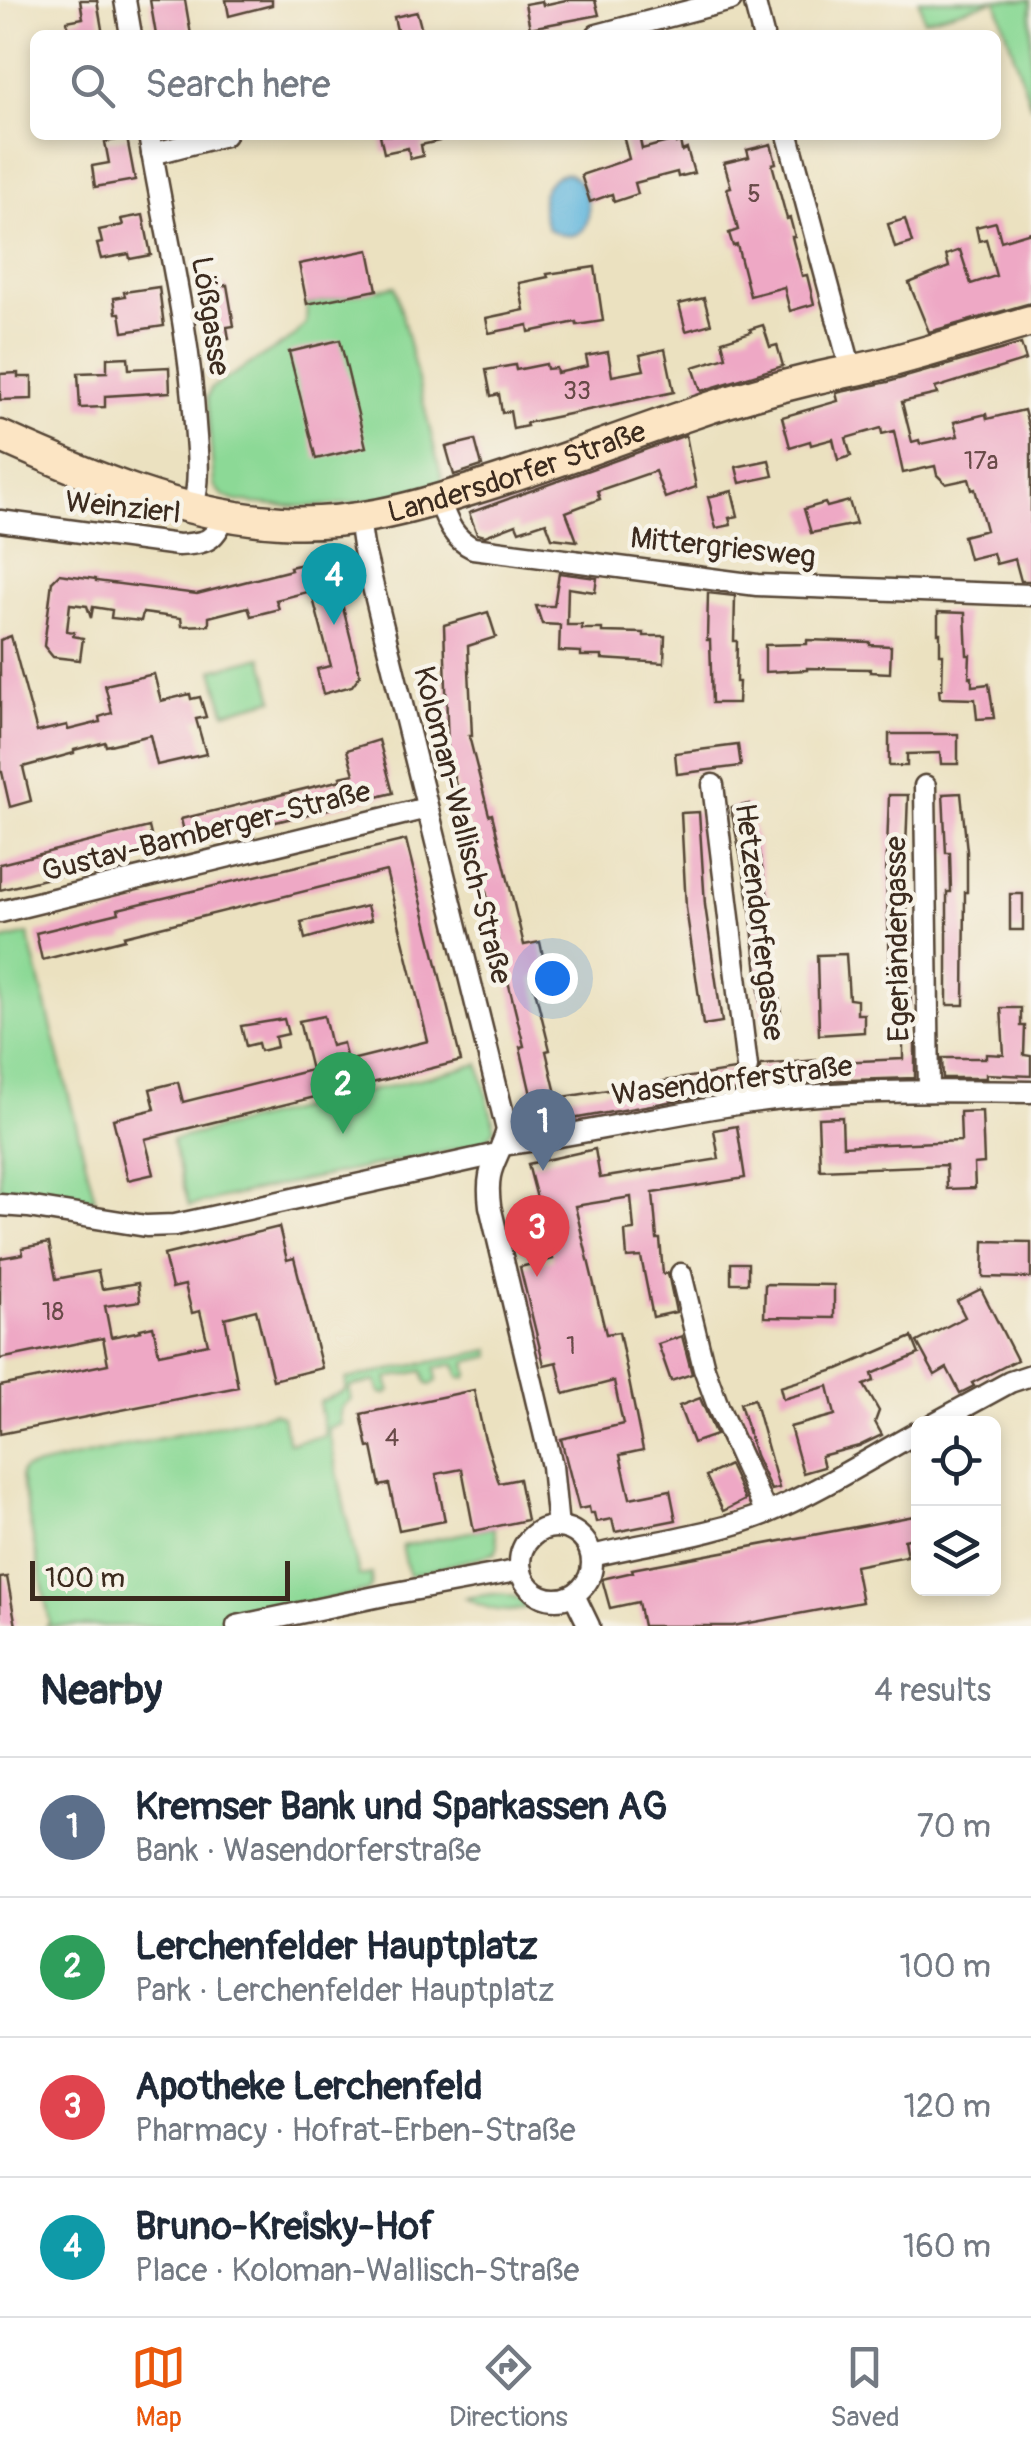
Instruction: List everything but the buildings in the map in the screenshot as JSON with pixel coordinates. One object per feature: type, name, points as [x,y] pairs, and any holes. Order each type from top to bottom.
[{"type":"main road","name":"Landersdorfer Straße","points":[[0,436],[64,465],[193,508],[282,522],[359,519],[512,477],[691,414],[1031,321]]},
{"type":"street","points":[[125,0],[130,30]]},
{"type":"street","points":[[616,30],[731,0]]},
{"type":"street","points":[[754,0],[762,30]]},
{"type":"street","points":[[150,145],[188,140]]},
{"type":"street","points":[[789,140],[851,370]]},
{"type":"street","name":"Lößgasse","points":[[150,145],[193,388],[199,475],[193,508]]},
{"type":"street","name":"Mittergriesweg","points":[[439,500],[452,532],[460,542],[473,548],[757,585],[1031,595]]},
{"type":"street","name":"Weinzierl","points":[[0,522],[178,545],[200,544],[212,538],[225,515]]},
{"type":"street","name":"Koloman-Wallisch-Straße","points":[[359,519],[506,1121],[507,1130],[490,1169],[490,1206],[552,1466],[558,1527]]},
{"type":"street","name":"Hetzendorfergasse","points":[[713,785],[748,1066]]},
{"type":"street","name":"Egerländergasse","points":[[925,786],[928,1090]]},
{"type":"street","name":"Gustav-Bamberger-Straße","points":[[0,912],[427,808]]},
{"type":"street","name":"Wasendorferstraße","points":[[0,1205],[146,1226],[175,1225],[500,1149],[751,1096],[928,1090],[1031,1092]]},
{"type":"street","points":[[681,1274],[709,1382],[766,1513]]},
{"type":"street","points":[[948,1416],[1031,1375]]},
{"type":"street","points":[[592,1556],[718,1528],[766,1513],[911,1436]]},
{"type":"street","points":[[558,1527],[574,1532],[586,1542],[592,1556],[592,1571],[585,1585],[574,1595],[558,1599],[542,1596],[528,1586],[520,1570],[521,1554],[529,1539],[542,1530],[558,1527]]},
{"type":"street","points":[[237,1626],[520,1570]]},
{"type":"street","points":[[574,1595],[589,1626]]},
{"type":"green space","points":[[919,0],[996,0],[924,20]]},
{"type":"green space","points":[[996,0],[1031,0],[1031,107]]},
{"type":"green space","points":[[395,286],[443,483],[375,499],[309,506],[248,503],[218,491],[214,485],[207,398],[211,388],[294,337],[306,323],[307,304]]},
{"type":"green space","points":[[262,657],[274,699],[225,712],[213,670]]},
{"type":"green space","points":[[28,934],[95,1199],[0,1192],[0,941]]},
{"type":"green space","points":[[479,1064],[495,1129],[483,1144],[189,1206],[172,1140]]},
{"type":"green space","points":[[490,1350],[491,1356],[466,1362],[466,1378],[459,1377],[455,1364],[435,1368],[437,1381],[431,1385],[423,1371],[387,1378],[390,1391],[386,1394],[380,1393],[376,1381],[349,1387],[351,1400],[341,1410],[341,1424],[328,1428],[359,1576],[372,1574],[367,1591],[201,1626],[47,1626],[50,1623],[21,1478],[24,1469],[273,1413],[282,1416],[289,1443],[325,1436],[319,1402],[345,1391],[346,1379]]},
{"type":"green space","points":[[494,1527],[498,1546],[495,1553],[409,1576],[402,1546]]},
{"type":"green space","points":[[492,1594],[516,1598],[526,1607],[496,1610],[465,1598]]},
{"type":"water","points":[[567,173],[584,190],[588,216],[577,234],[565,235],[548,229],[542,203],[550,181]]},
{"type":"tunnel","points":[[747,1067],[750,1090]]},
{"type":"place","name":"Bruno-Kreisky-Hof","points":[[334,625]]},
{"type":"place","name":"Lerchenfelder Hauptplatz","points":[[343,1134]]},
{"type":"place","name":"Kremser Bank und Sparkassen AG","points":[[543,1171]]},
{"type":"place","name":"Apotheke Lerchenfeld","points":[[537,1277]]}]
